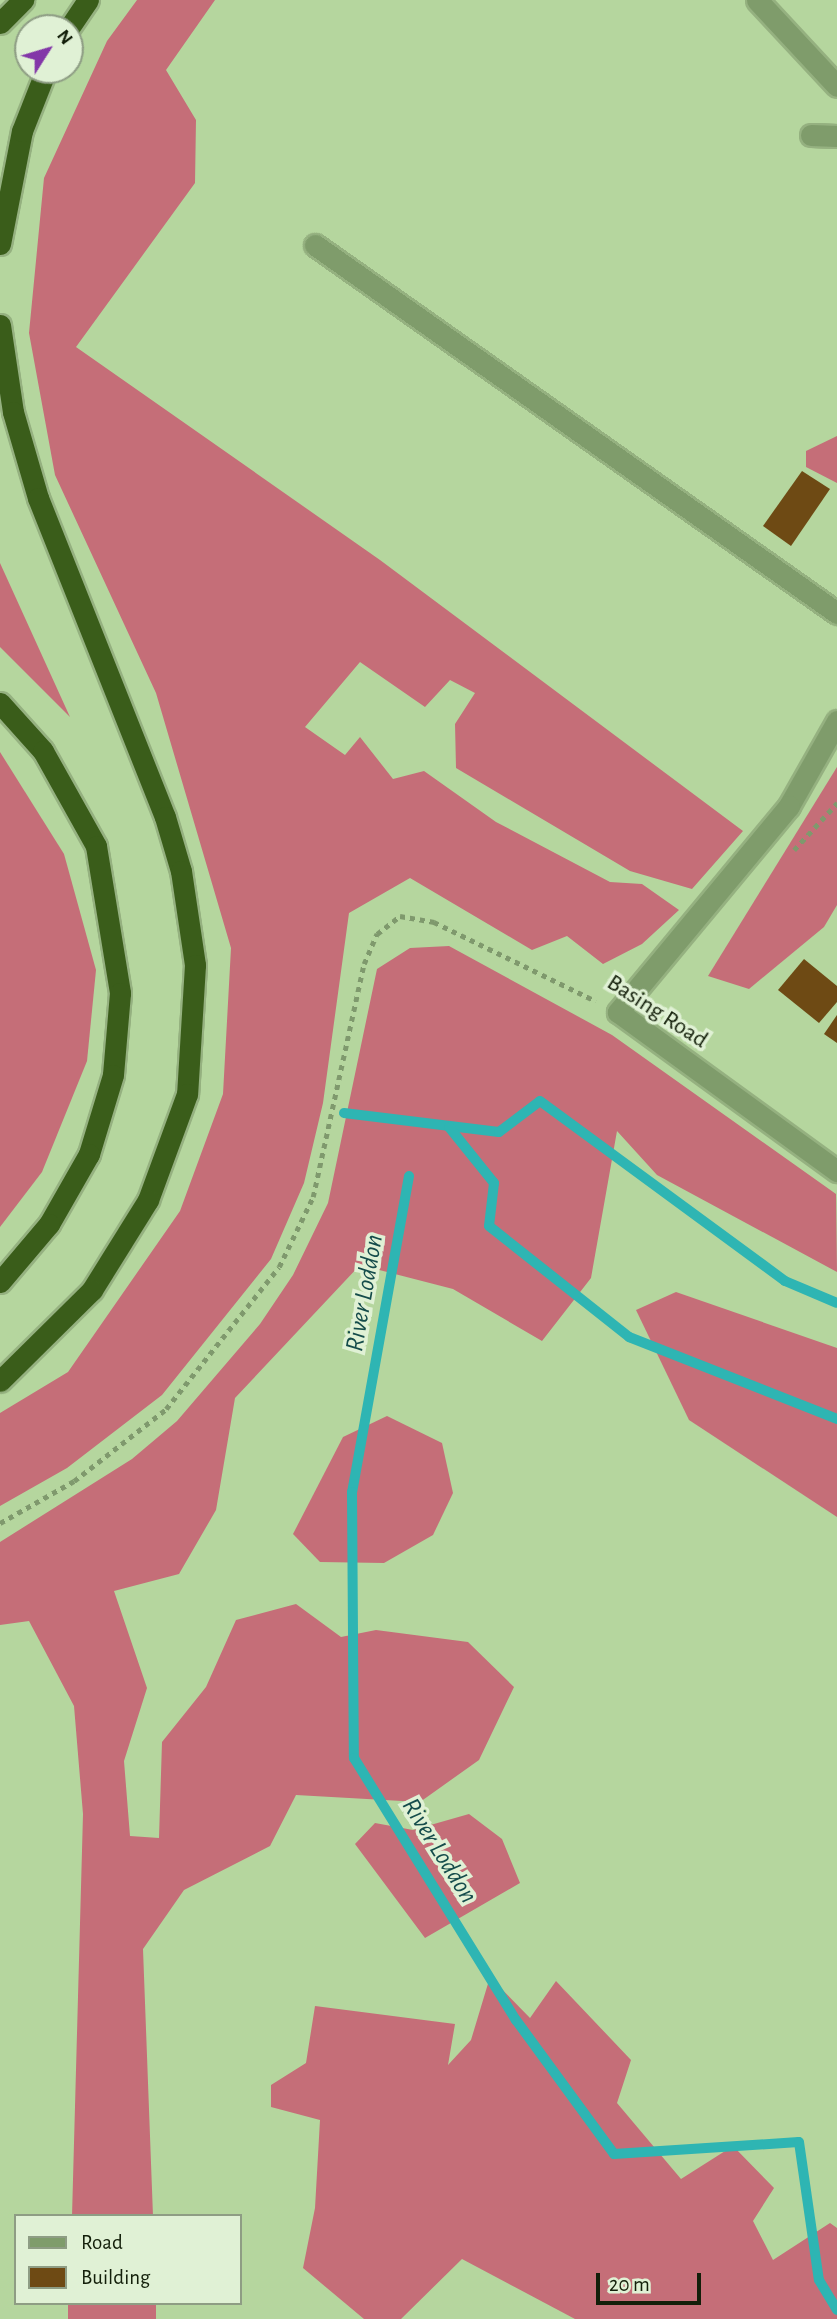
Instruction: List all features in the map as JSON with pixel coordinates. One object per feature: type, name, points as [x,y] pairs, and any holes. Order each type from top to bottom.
[{"type":"highway","points":[[0,23],[23,0]]},
{"type":"highway","points":[[0,244],[16,152],[41,84]]},
{"type":"highway","points":[[0,325],[13,412],[38,498],[165,817],[181,872],[195,965],[187,1094],[148,1200],[92,1290],[0,1381]]},
{"type":"highway","points":[[0,703],[43,751],[96,846],[116,935],[120,993],[115,1063],[89,1154],[49,1224],[0,1282]]},
{"type":"lane","points":[[757,0],[837,86]]},
{"type":"lane","points":[[811,135],[837,136]]},
{"type":"lane","points":[[315,245],[837,613]]},
{"type":"lane","points":[[618,1012],[789,806],[837,721]]},
{"type":"lane","name":"Basing Road","points":[[618,1012],[837,1171]]},
{"type":"path","name":"Basing Road","points":[[0,1523],[74,1481],[148,1424],[247,1314],[279,1267],[313,1197],[364,964],[377,934],[400,916],[433,922],[618,1012]]},
{"type":"shaded area","points":[[137,0],[215,0],[166,70],[196,120],[195,183],[76,347],[380,560],[743,831],[692,889],[630,871],[456,768],[455,724],[475,693],[450,680],[425,707],[360,662],[305,727],[345,755],[360,737],[393,779],[424,771],[496,822],[610,882],[642,884],[679,910],[642,944],[603,964],[567,936],[532,950],[410,878],[349,913],[323,1103],[304,1183],[271,1259],[162,1395],[67,1468],[0,1506],[0,1413],[68,1372],[180,1211],[223,1094],[231,948],[156,693],[55,475],[29,333],[44,178],[107,41]]},
{"type":"shaded area","points":[[837,436],[837,483],[806,467],[806,451]]},
{"type":"shaded area","points":[[0,563],[70,717],[0,647]]},
{"type":"shaded area","points":[[0,752],[64,854],[96,970],[87,1061],[42,1172],[0,1227]]},
{"type":"shaded area","points":[[837,767],[837,905],[824,927],[749,989],[708,976]]},
{"type":"shaded area","points":[[449,946],[612,1035],[836,1194],[837,1272],[657,1175],[617,1131],[591,1278],[542,1341],[453,1289],[360,1265],[235,1398],[216,1510],[179,1574],[114,1591],[147,1688],[124,1761],[130,1836],[159,1838],[162,1742],[206,1687],[236,1620],[296,1604],[341,1637],[376,1630],[468,1642],[514,1687],[479,1760],[420,1802],[296,1795],[270,1846],[184,1890],[143,1949],[153,2214],[72,2214],[83,1814],[74,1706],[29,1621],[0,1625],[0,1542],[132,1459],[177,1421],[260,1324],[293,1275],[328,1203],[377,969],[410,948]]},
{"type":"shaded area","points":[[676,1292],[837,1348],[837,1517],[689,1420],[636,1310]]},
{"type":"shaded area","points":[[387,1416],[442,1443],[453,1493],[433,1535],[384,1563],[320,1562],[293,1534],[343,1437]]},
{"type":"shaded area","points":[[469,1814],[502,1839],[520,1883],[425,1938],[355,1844],[375,1823],[413,1830]]},
{"type":"shaded area","points":[[490,1977],[530,2018],[556,1981],[631,2060],[617,2103],[681,2179],[733,2146],[774,2188],[753,2221],[773,2260],[830,2223],[837,2228],[837,2319],[575,2319],[462,2259],[401,2319],[364,2319],[303,2268],[315,2208],[320,2120],[271,2107],[271,2085],[306,2063],[315,2006],[455,2024],[448,2065],[471,2040]]},
{"type":"shaded area","points":[[68,2305],[156,2305],[156,2319],[68,2319]]},
{"type":"building","points":[[802,471],[830,489],[791,546],[763,526]]},
{"type":"building","points":[[804,959],[837,986],[837,1002],[819,1023],[778,990]]},
{"type":"building","points":[[837,1015],[837,1043],[824,1034]]},
{"type":"waterway","name":"River Loddon","points":[[344,1113],[499,1132],[540,1101],[785,1281],[837,1303]]},
{"type":"waterway","name":"River Loddon","points":[[449,1127],[494,1183],[489,1226],[629,1337],[837,1419]]},
{"type":"waterway","name":"River Loddon","points":[[409,1176],[352,1492],[354,1758],[516,2020],[614,2154],[799,2142],[819,2280],[837,2310]]}]
